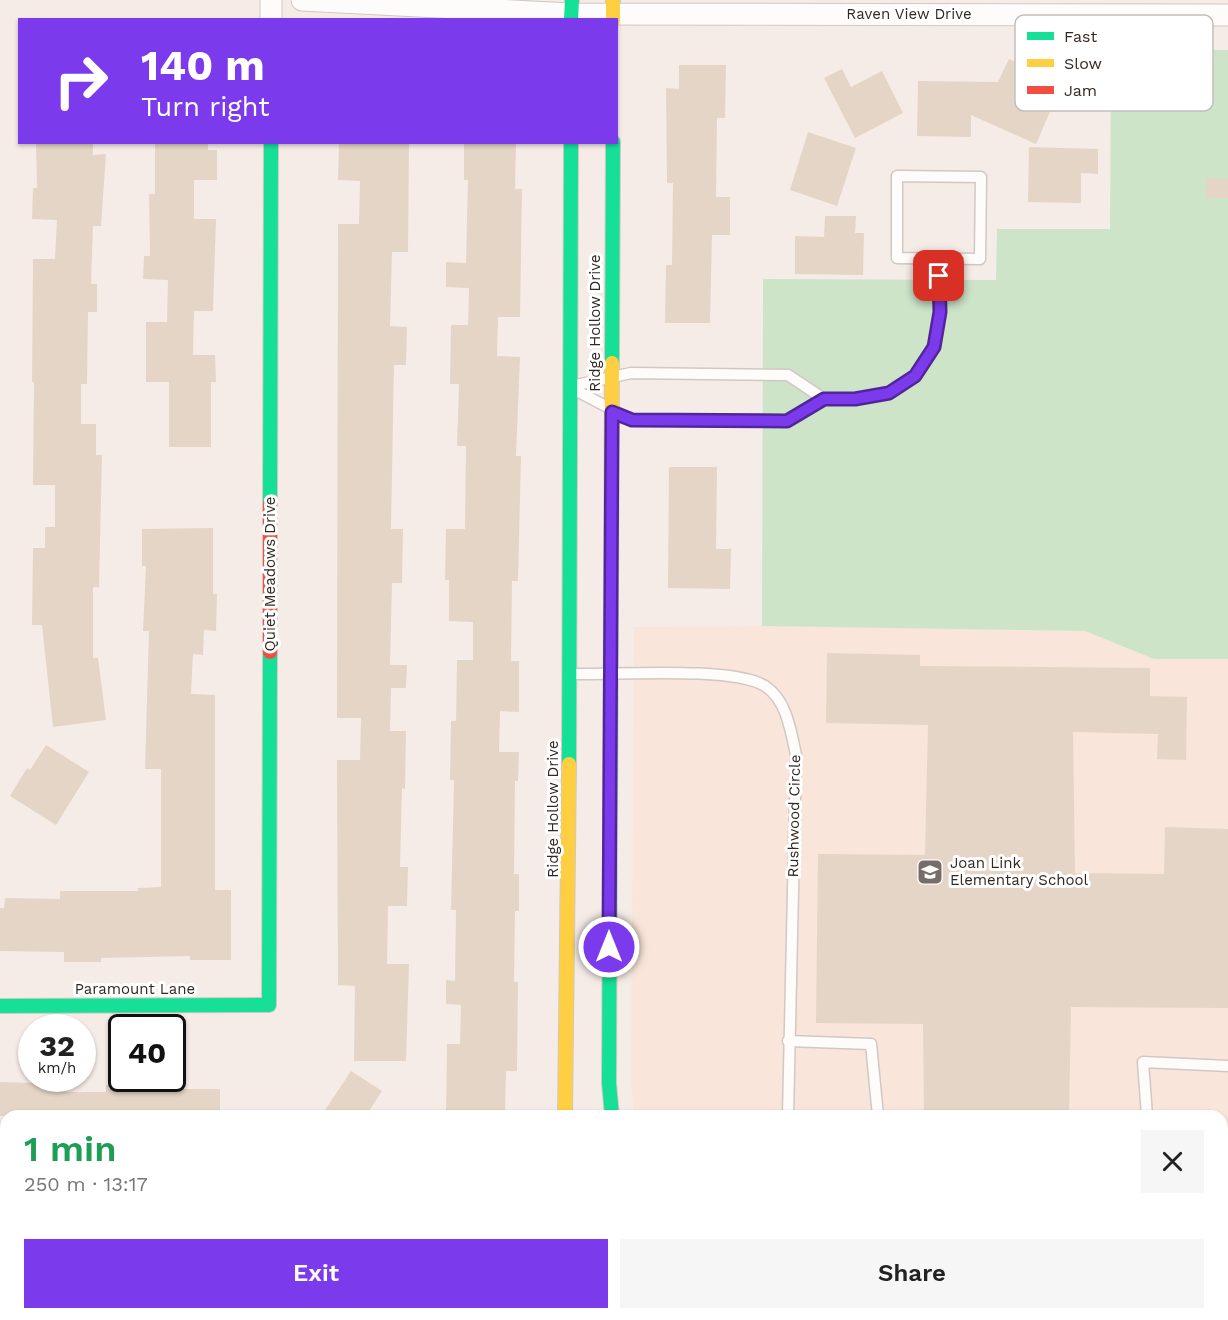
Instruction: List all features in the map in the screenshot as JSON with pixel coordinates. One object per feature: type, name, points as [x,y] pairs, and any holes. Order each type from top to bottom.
[{"type":"street","points":[[271,0],[271,18]]},
{"type":"street","name":"Raven View Drive","points":[[302,0],[572,11],[1021,8],[1228,15]]},
{"type":"street","name":"Quiet Meadows Drive","points":[[269,1005],[270,144]]},
{"type":"street","name":"Ridge Hollow Drive","points":[[565,1110],[570,674],[571,144]]},
{"type":"street","name":"Ridge Hollow Drive","points":[[611,1110],[609,1083],[612,144]]},
{"type":"street","name":"Paramount Lane","points":[[0,1006],[269,1005]]},
{"type":"lane","points":[[897,176],[981,177],[980,259],[939,259],[897,258],[897,176]]},
{"type":"lane","points":[[569,387],[612,412],[632,420],[787,421],[824,399],[855,399],[889,393],[915,376],[934,347],[940,312],[939,259]]},
{"type":"lane","points":[[569,387],[631,373],[788,375],[824,399]]},
{"type":"lane","name":"Rushwood Circle","points":[[570,674],[724,674],[765,686],[788,713],[796,755],[788,1110]]},
{"type":"lane","points":[[788,1041],[871,1044],[877,1110]]},
{"type":"lane","points":[[1147,1110],[1143,1062],[1228,1066]]},
{"type":"shaded area","name":"Joan Link Elementary School","points":[[762,626],[1085,631],[1154,659],[1228,659],[1228,1110],[633,1110],[631,1085],[634,627]]},
{"type":"green space","points":[[1213,50],[1228,50],[1228,659],[1154,659],[1085,631],[762,626],[763,279],[996,280],[997,229],[1110,229],[1111,111],[1213,111]]},
{"type":"building","points":[[1009,59],[1015,62],[1015,111],[1050,111],[1036,144],[971,115],[971,137],[917,136],[918,81],[998,82]]},
{"type":"building","points":[[679,65],[726,65],[725,118],[717,118],[716,197],[730,197],[730,235],[712,235],[710,323],[665,323],[666,265],[672,265],[673,183],[667,183],[666,88],[679,89]]},
{"type":"building","points":[[842,69],[851,87],[882,71],[903,113],[855,138],[824,78]]},
{"type":"building","points":[[808,132],[856,148],[837,206],[790,190]]},
{"type":"building","points":[[36,144],[93,144],[93,155],[106,154],[101,226],[93,226],[91,284],[97,284],[97,312],[88,312],[87,384],[81,384],[81,424],[96,424],[96,455],[102,455],[99,587],[93,587],[93,658],[98,658],[106,720],[53,727],[42,625],[32,625],[33,548],[45,548],[45,527],[55,527],[55,485],[33,485],[34,382],[32,382],[33,259],[55,259],[57,220],[32,219],[33,188],[37,188]]},
{"type":"building","points":[[155,144],[208,144],[208,150],[217,150],[217,180],[194,180],[194,219],[216,219],[213,311],[194,311],[193,355],[215,355],[216,382],[211,382],[211,447],[169,447],[169,382],[146,382],[146,322],[167,322],[168,280],[143,279],[144,256],[150,256],[149,194],[155,194]]},
{"type":"building","points":[[339,144],[409,144],[408,252],[392,252],[390,326],[407,327],[406,365],[394,365],[391,529],[403,529],[402,583],[392,583],[390,665],[407,665],[406,688],[391,688],[390,731],[406,731],[400,867],[408,867],[407,906],[388,906],[387,964],[409,964],[406,1061],[354,1061],[355,986],[338,985],[337,760],[360,760],[361,718],[337,718],[338,224],[359,224],[360,181],[338,180]]},
{"type":"building","points":[[464,144],[516,144],[515,189],[522,189],[520,317],[498,317],[497,356],[520,357],[516,456],[521,456],[518,581],[512,581],[511,661],[519,661],[519,712],[500,711],[499,752],[519,752],[518,781],[515,781],[514,874],[519,874],[519,911],[515,911],[514,982],[518,982],[517,1071],[506,1071],[505,1110],[446,1110],[447,1044],[460,1044],[461,1005],[446,1004],[446,980],[455,981],[456,910],[451,910],[454,780],[450,780],[451,721],[456,721],[457,660],[473,660],[473,622],[449,621],[449,580],[445,580],[446,529],[465,529],[466,446],[457,446],[459,384],[450,384],[451,325],[468,325],[469,288],[446,287],[446,262],[466,263],[468,180],[464,180]]},
{"type":"building","points":[[1029,147],[1098,149],[1098,174],[1081,173],[1081,203],[1028,202]]},
{"type":"building","points":[[1206,178],[1228,179],[1228,198],[1206,198]]},
{"type":"building","points":[[825,216],[856,216],[855,233],[864,233],[863,275],[795,274],[795,236],[824,237]]},
{"type":"building","points":[[669,467],[717,467],[716,549],[731,549],[730,589],[668,588]]},
{"type":"building","points":[[213,528],[213,594],[217,594],[216,631],[204,630],[203,655],[193,654],[191,694],[215,695],[215,890],[231,890],[231,960],[190,960],[190,956],[101,958],[101,962],[64,962],[64,952],[0,951],[0,908],[4,908],[5,898],[60,899],[60,891],[138,891],[138,888],[161,887],[161,769],[145,769],[149,631],[143,631],[146,566],[142,566],[142,529]]},
{"type":"building","points":[[827,653],[920,655],[920,666],[1150,668],[1150,696],[1187,697],[1186,760],[1157,759],[1158,734],[1073,732],[1075,873],[1164,874],[1165,827],[1228,829],[1228,1008],[1071,1007],[1069,1110],[924,1110],[923,1024],[816,1023],[818,854],[925,855],[928,725],[826,723]]},
{"type":"building","points":[[46,745],[89,772],[56,825],[10,796],[27,768],[30,770]]},
{"type":"building","points":[[351,1071],[382,1091],[370,1110],[325,1110]]},
{"type":"building","points":[[0,1082],[18,1083],[18,1092],[106,1092],[106,1085],[108,1085],[108,1092],[186,1092],[186,1089],[220,1089],[220,1110],[0,1110]]},
{"type":"traffic: fast","points":[[571,18],[572,0]]},
{"type":"traffic: fast","points":[[270,504],[271,144]]},
{"type":"traffic: fast","points":[[569,764],[571,144]]},
{"type":"traffic: fast","points":[[612,363],[613,144]]},
{"type":"traffic: fast","points":[[611,588],[609,1083],[611,1110]]},
{"type":"traffic: fast","points":[[0,1006],[269,1005],[270,652]]},
{"type":"traffic: slow","points":[[613,0],[613,18]]},
{"type":"traffic: slow","points":[[611,588],[612,363]]},
{"type":"traffic: slow","points":[[565,1110],[569,764]]},
{"type":"traffic: jam","points":[[270,504],[270,652]]},
{"type":"place","name":"Joan Link Elementary School","points":[[930,872]]},
{"type":"route","points":[[609,947],[612,412],[632,420],[787,421],[824,399],[855,399],[889,393],[915,376],[934,347],[940,312],[939,276]]}]
